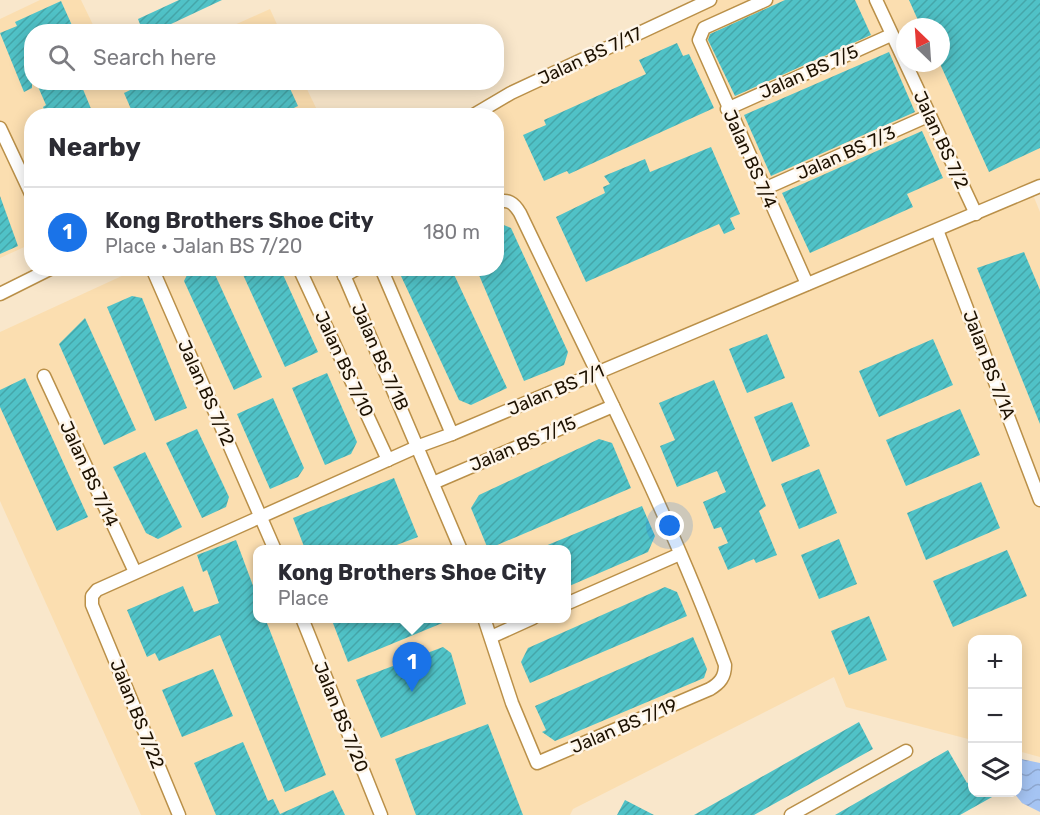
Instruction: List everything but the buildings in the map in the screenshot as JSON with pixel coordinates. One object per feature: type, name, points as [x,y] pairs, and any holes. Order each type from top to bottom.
[{"type":"street","name":"Jalan BS 7/17","points":[[486,108],[511,93],[710,0]]},
{"type":"street","name":"Jalan BS 7/4","points":[[766,0],[704,28],[699,33],[699,40],[807,284]]},
{"type":"street","name":"Jalan BS 7/2","points":[[876,0],[928,116],[976,214]]},
{"type":"street","name":"Jalan BS 7/5","points":[[728,109],[891,35]]},
{"type":"street","name":"Jalan BS 7/3","points":[[764,189],[928,116]]},
{"type":"street","points":[[0,128],[24,179]]},
{"type":"street","name":"Jalan BS 7/1","points":[[95,613],[92,596],[97,590],[135,572],[418,446],[452,434],[1040,186]]},
{"type":"street","points":[[504,202],[516,207],[613,406],[680,554],[571,602]]},
{"type":"street","name":"Jalan BS 7/1A","points":[[937,230],[1040,500]]},
{"type":"street","points":[[0,294],[36,276]]},
{"type":"street","name":"Jalan BS 7/12","points":[[156,276],[262,516]]},
{"type":"street","name":"Jalan BS 7/10","points":[[303,276],[388,460]]},
{"type":"street","name":"Jalan BS 7/1B","points":[[345,276],[459,545]]},
{"type":"street","name":"Jalan BS 7/1B","points":[[384,276],[452,434]]},
{"type":"street","name":"Jalan BS 7/14","points":[[44,376],[135,572]]},
{"type":"street","name":"Jalan BS 7/15","points":[[433,483],[613,406]]},
{"type":"street","points":[[262,516],[273,545]]},
{"type":"street","name":"Jalan BS 7/19","points":[[491,637],[512,703],[537,763],[710,689],[723,679],[725,665],[680,554]]},
{"type":"street","name":"Jalan BS 7/22","points":[[95,613],[179,815]]},
{"type":"street","name":"Jalan BS 7/20","points":[[304,623],[381,815]]},
{"type":"street","points":[[486,623],[491,637],[522,623]]},
{"type":"street","points":[[791,815],[906,751]]},
{"type":"shaded area","points":[[40,0],[81,0],[93,24],[24,24],[24,90],[307,90],[316,108],[24,108],[24,247],[0,258],[0,19]]},
{"type":"shaded area","points":[[714,0],[1040,0],[1040,182],[1029,185],[1040,212],[1040,757],[1022,752],[1022,635],[968,635],[968,739],[846,707],[834,677],[573,809],[570,815],[141,815],[0,501],[0,332],[122,276],[504,276],[504,108],[481,108]]},
{"type":"shaded area","points":[[270,9],[277,24],[237,24]]},
{"type":"water","points":[[1022,759],[1040,763],[1040,812],[1022,803],[1017,797],[1022,797]]},
{"type":"place","name":"Kong Brothers Shoe City","points":[[412,692]]}]
